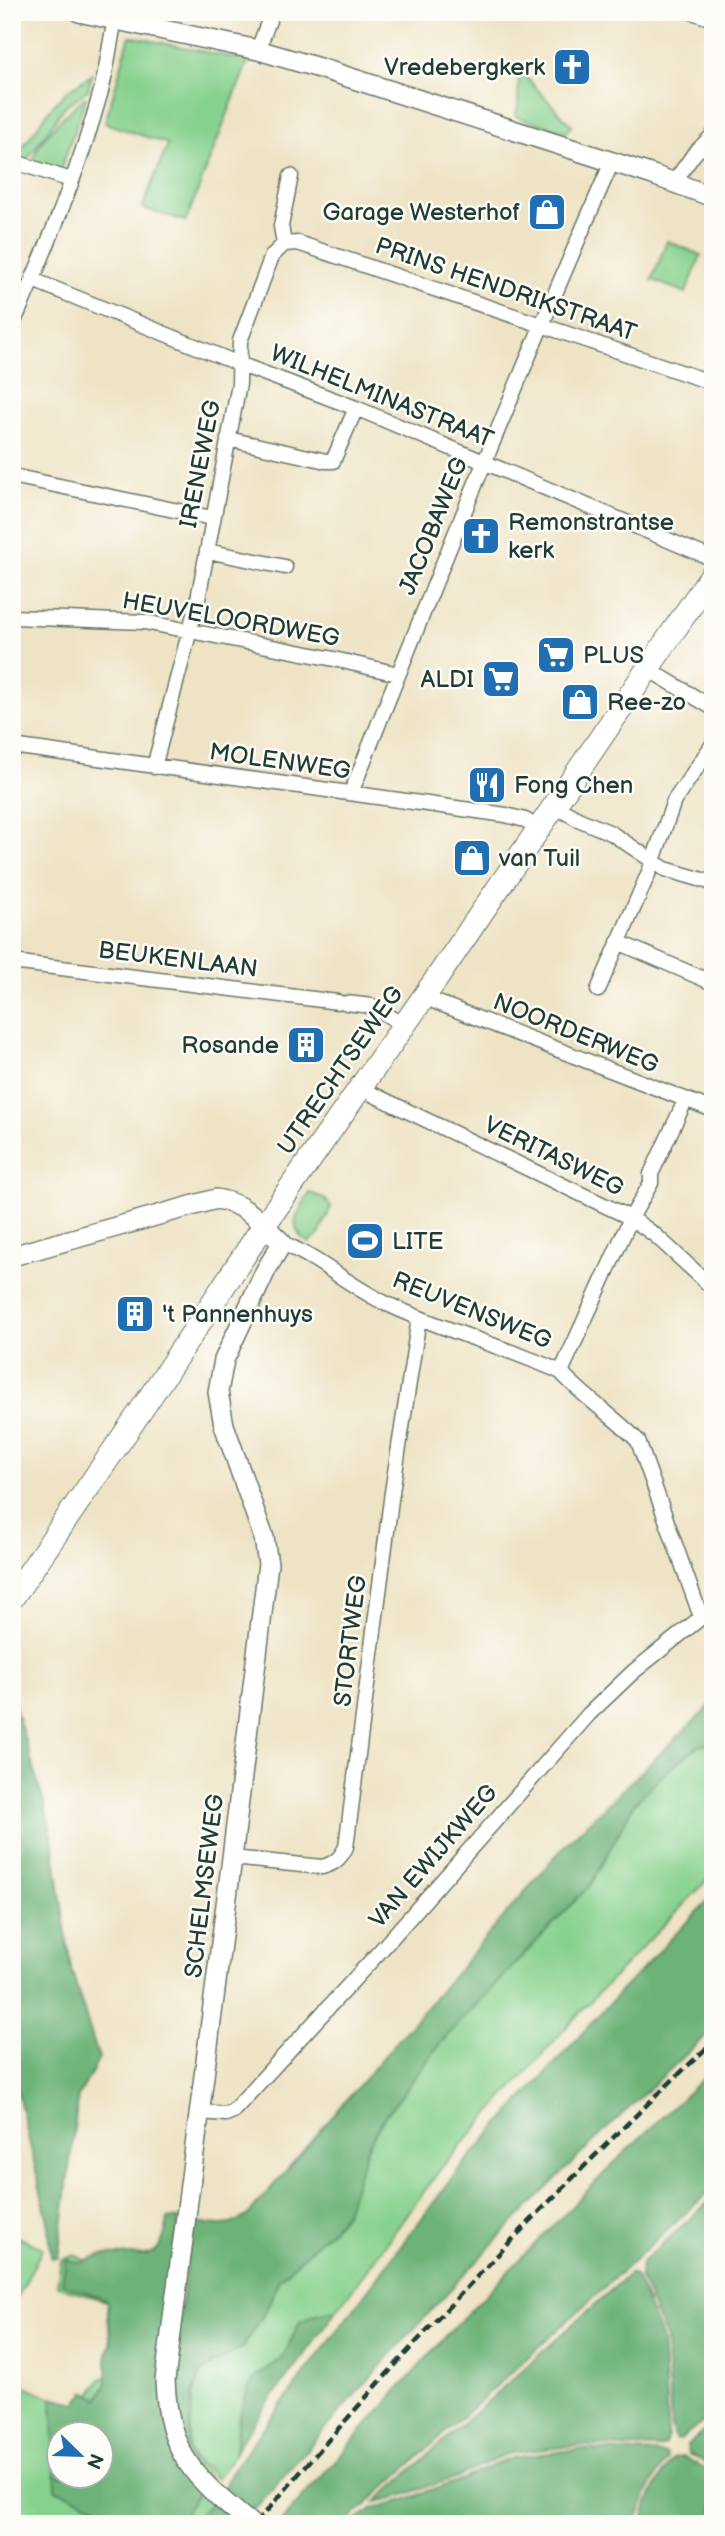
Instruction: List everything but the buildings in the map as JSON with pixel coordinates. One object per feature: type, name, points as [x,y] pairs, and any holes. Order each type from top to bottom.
[{"type":"main road","points":[[79,12],[116,16],[258,50],[674,182],[713,197]]},
{"type":"main road","name":"UTRECHTSEWEG","points":[[12,1598],[141,1412],[265,1224],[713,573]]},
{"type":"main road","name":"REUVENSWEG","points":[[12,1256],[208,1200],[237,1204],[265,1224],[282,1243]]},
{"type":"main road","name":"SCHELMSEWEG","points":[[251,2524],[192,2471],[183,2456],[166,2407],[166,2372],[268,1564],[264,1538],[224,1425],[219,1385],[224,1360],[266,1270],[282,1243]]},
{"type":"street","points":[[258,50],[272,12]]},
{"type":"street","points":[[692,12],[713,19]]},
{"type":"street","points":[[12,326],[33,280],[71,180],[102,89],[116,16]]},
{"type":"street","points":[[674,182],[694,154],[713,135]]},
{"type":"street","points":[[12,161],[71,180]]},
{"type":"street","name":"JACOBAWEG","points":[[351,793],[540,325],[612,162]]},
{"type":"street","points":[[284,244],[281,226],[291,176]]},
{"type":"street","name":"PRINS HENDRIKSTRAAT","points":[[284,244],[299,243],[713,383]]},
{"type":"street","name":"IRENEWEG","points":[[154,766],[191,631],[239,384],[243,328],[271,256],[284,244]]},
{"type":"street","name":"WILHELMINASTRAAT","points":[[33,280],[239,364],[356,408],[713,559]]},
{"type":"street","points":[[228,439],[333,461],[356,408]]},
{"type":"street","points":[[12,475],[212,518]]},
{"type":"street","points":[[207,551],[285,567]]},
{"type":"street","name":"HEUVELOORDWEG","points":[[12,617],[144,622],[398,674]]},
{"type":"street","points":[[648,669],[713,708]]},
{"type":"street","points":[[598,990],[652,862],[674,801],[713,744]]},
{"type":"street","name":"MOLENWEG","points":[[12,746],[506,815],[525,820],[538,828]]},
{"type":"street","points":[[554,806],[578,820],[611,833],[665,869],[713,883]]},
{"type":"street","points":[[618,942],[713,983]]},
{"type":"street","name":"BEUKENLAAN","points":[[12,962],[372,1006],[404,1025]]},
{"type":"street","name":"NOORDERWEG","points":[[423,996],[713,1110]]},
{"type":"street","name":"VERITASWEG","points":[[361,1086],[372,1094],[631,1217],[655,1235],[713,1288]]},
{"type":"street","points":[[561,1372],[631,1217],[652,1184],[651,1174],[685,1101]]},
{"type":"street","name":"REUVENSWEG","points":[[282,1243],[298,1250],[356,1289],[419,1318],[561,1372],[575,1387],[621,1422],[638,1441],[707,1612]]},
{"type":"street","name":"STORTWEG","points":[[232,1858],[321,1867],[341,1858],[346,1847],[392,1492],[419,1318]]},
{"type":"street","name":"VAN EWIJKWEG","points":[[200,2112],[226,2114],[233,2111],[381,1950],[589,1714],[633,1672],[707,1612]]},
{"type":"green space","points":[[130,36],[248,61],[186,221],[142,208],[168,144],[105,123]]},
{"type":"green space","points":[[519,70],[572,126],[566,132],[515,116],[518,107]]},
{"type":"green space","points":[[92,75],[88,90],[65,106],[26,161],[15,158],[51,108],[68,90]]},
{"type":"green space","points":[[84,98],[61,168],[58,170],[33,162],[46,136]]},
{"type":"green space","points":[[667,241],[701,255],[686,293],[652,280]]},
{"type":"green space","points":[[310,1193],[324,1198],[331,1207],[319,1235],[309,1243],[297,1232],[296,1219]]},
{"type":"green space","points":[[12,1697],[52,1836],[71,1969],[99,2059],[78,2097],[58,2258],[51,2258],[49,2226],[12,2068]]},
{"type":"green space","points":[[713,1703],[713,1743],[698,1746],[635,1802],[592,1883],[442,2041],[379,2125],[367,2148],[346,2212],[333,2228],[279,2279],[267,2308],[244,2346],[201,2372],[193,2396],[188,2450],[180,2432],[171,2380],[192,2221],[215,2225],[229,2224],[249,2214],[566,1844]]},
{"type":"green space","points":[[713,1743],[713,1874],[579,2013],[442,2167],[337,2310],[315,2314],[299,2323],[283,2358],[258,2376],[239,2419],[234,2455],[216,2479],[204,2466],[197,2466],[188,2450],[193,2396],[201,2372],[244,2346],[267,2308],[279,2279],[333,2228],[346,2212],[367,2148],[379,2125],[442,2041],[592,1883],[635,1802],[668,1770],[699,1746]]},
{"type":"green space","points":[[713,1895],[713,2029],[589,2146],[459,2280],[252,2512],[223,2489],[235,2466],[460,2168],[604,2009]]},
{"type":"green space","points":[[713,2069],[713,2188],[345,2524],[279,2524],[455,2326],[622,2155]]},
{"type":"green space","points":[[713,2198],[713,2414],[680,2440],[675,2439],[671,2426],[666,2339],[640,2276],[641,2263]]},
{"type":"green space","points":[[168,2218],[179,2219],[160,2364],[200,2489],[178,2524],[131,2517],[58,2490],[116,2490],[116,2420],[53,2420],[52,2397],[76,2403],[86,2392],[98,2399],[107,2383],[107,2353],[111,2344],[107,2302],[96,2295],[62,2283],[66,2260],[80,2262],[101,2255],[148,2254],[161,2245]]},
{"type":"green space","points":[[12,2235],[43,2248],[12,2308]]},
{"type":"green space","points":[[75,2255],[169,2300],[160,2410],[241,2524],[12,2524],[12,2379],[51,2398],[73,2403],[89,2398],[100,2379],[113,2375],[107,2302],[57,2285],[61,2261]]},
{"type":"green space","points":[[630,2273],[637,2278],[662,2340],[668,2436],[665,2445],[659,2448],[637,2448],[582,2445],[510,2453],[454,2478],[376,2502]]},
{"type":"green space","points":[[337,2310],[240,2441],[234,2455],[239,2419],[249,2386],[283,2358],[299,2323],[316,2314]]},
{"type":"green space","points":[[713,2423],[713,2466],[688,2454],[687,2446]]},
{"type":"green space","points":[[582,2449],[666,2454],[668,2459],[649,2490],[637,2524],[353,2524],[373,2508],[399,2502],[455,2482],[510,2458]]},
{"type":"green space","points":[[683,2457],[713,2472],[713,2524],[642,2524],[647,2505],[659,2481],[675,2458]]},
{"type":"green space","points":[[212,2502],[241,2524],[189,2524]]},
{"type":"railway","points":[[256,2524],[477,2276],[593,2157],[713,2042]]},
{"type":"place","name":"Vredebergkerk","points":[[572,67]]},
{"type":"place","name":"Garage Westerhof","points":[[547,212]]},
{"type":"place","name":"Remonstrantse kerk","points":[[481,536]]},
{"type":"place","name":"PLUS","points":[[556,655]]},
{"type":"place","name":"ALDI","points":[[501,679]]},
{"type":"place","name":"Ree-zo","points":[[580,702]]},
{"type":"place","name":"Fong Chen","points":[[487,785]]},
{"type":"place","name":"van Tuil","points":[[472,858]]},
{"type":"place","name":"Rosande","points":[[306,1045]]},
{"type":"place","name":"LITE","points":[[365,1241]]},
{"type":"place","name":"'t Pannenhuys","points":[[135,1314]]}]
